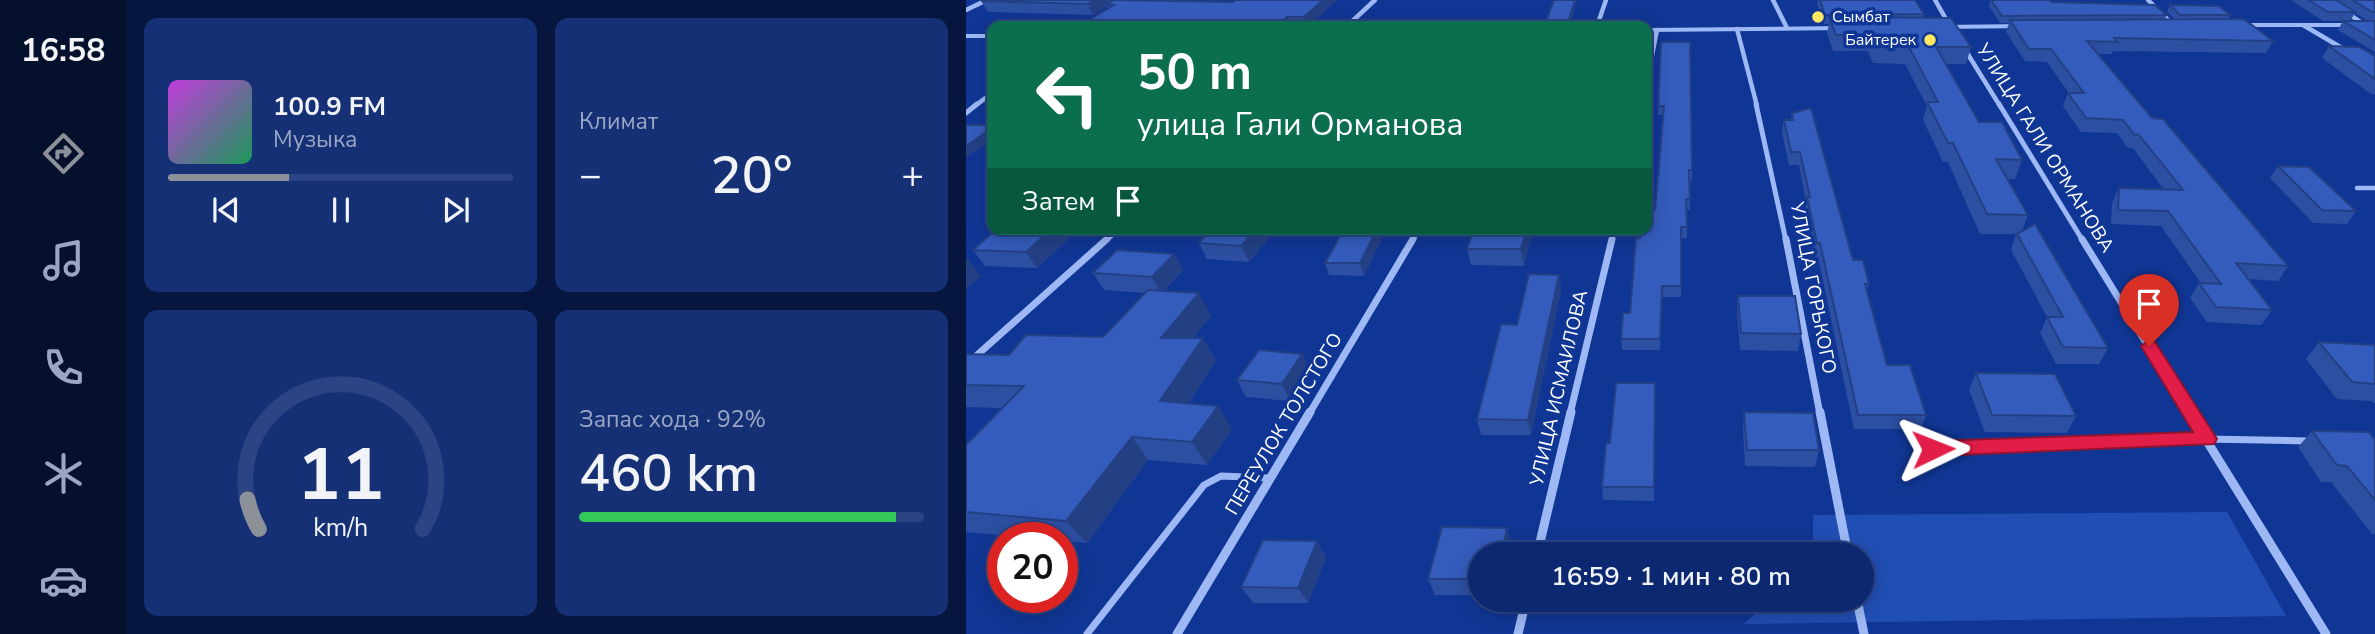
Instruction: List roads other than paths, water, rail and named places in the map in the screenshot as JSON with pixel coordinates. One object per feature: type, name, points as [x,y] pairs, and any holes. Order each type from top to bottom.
[{"type":"street","points":[[966,10],[987,0]]},
{"type":"street","points":[[1352,21],[1375,0]]},
{"type":"street","points":[[1599,21],[1606,0]]},
{"type":"street","points":[[1773,0],[1787,29]]},
{"type":"street","name":"УЛИЦА ГАЛИ ОРМАНОВА","points":[[1935,0],[2326,634]]},
{"type":"street","points":[[2148,0],[2174,25]]},
{"type":"street","points":[[2337,6],[2365,25]]},
{"type":"street","points":[[2225,25],[2375,24]]},
{"type":"street","points":[[2160,25],[2187,25]]},
{"type":"street","points":[[2303,25],[2351,53]]},
{"type":"street","points":[[1937,27],[2035,26]]},
{"type":"street","points":[[1652,30],[1855,28]]},
{"type":"street","name":"УЛИЦА ГОРЬКОГО","points":[[1737,29],[1771,162],[1845,542]]},
{"type":"street","points":[[1652,55],[1657,30]]},
{"type":"street","points":[[966,36],[987,36]]},
{"type":"street","points":[[966,113],[987,97]]},
{"type":"street","points":[[966,365],[1112,235]]},
{"type":"street","name":"ПЕРЕУЛОК ТОЛСТОГО","points":[[1177,634],[1415,235]]},
{"type":"street","name":"УЛИЦА ИСМАИЛОВА","points":[[1540,542],[1613,235]]},
{"type":"street","points":[[1518,634],[1524,612]]},
{"type":"street","points":[[1859,612],[1864,634]]},
{"type":"lane","points":[[2357,188],[2375,188]]},
{"type":"lane","points":[[1933,449],[2207,439],[2319,442]]},
{"type":"lane","points":[[1087,634],[1204,485],[1221,477],[1270,478]]},
{"type":"place","name":"Сымбат","points":[[1818,17]]},
{"type":"place","name":"Байтерек","points":[[1930,40]]}]
